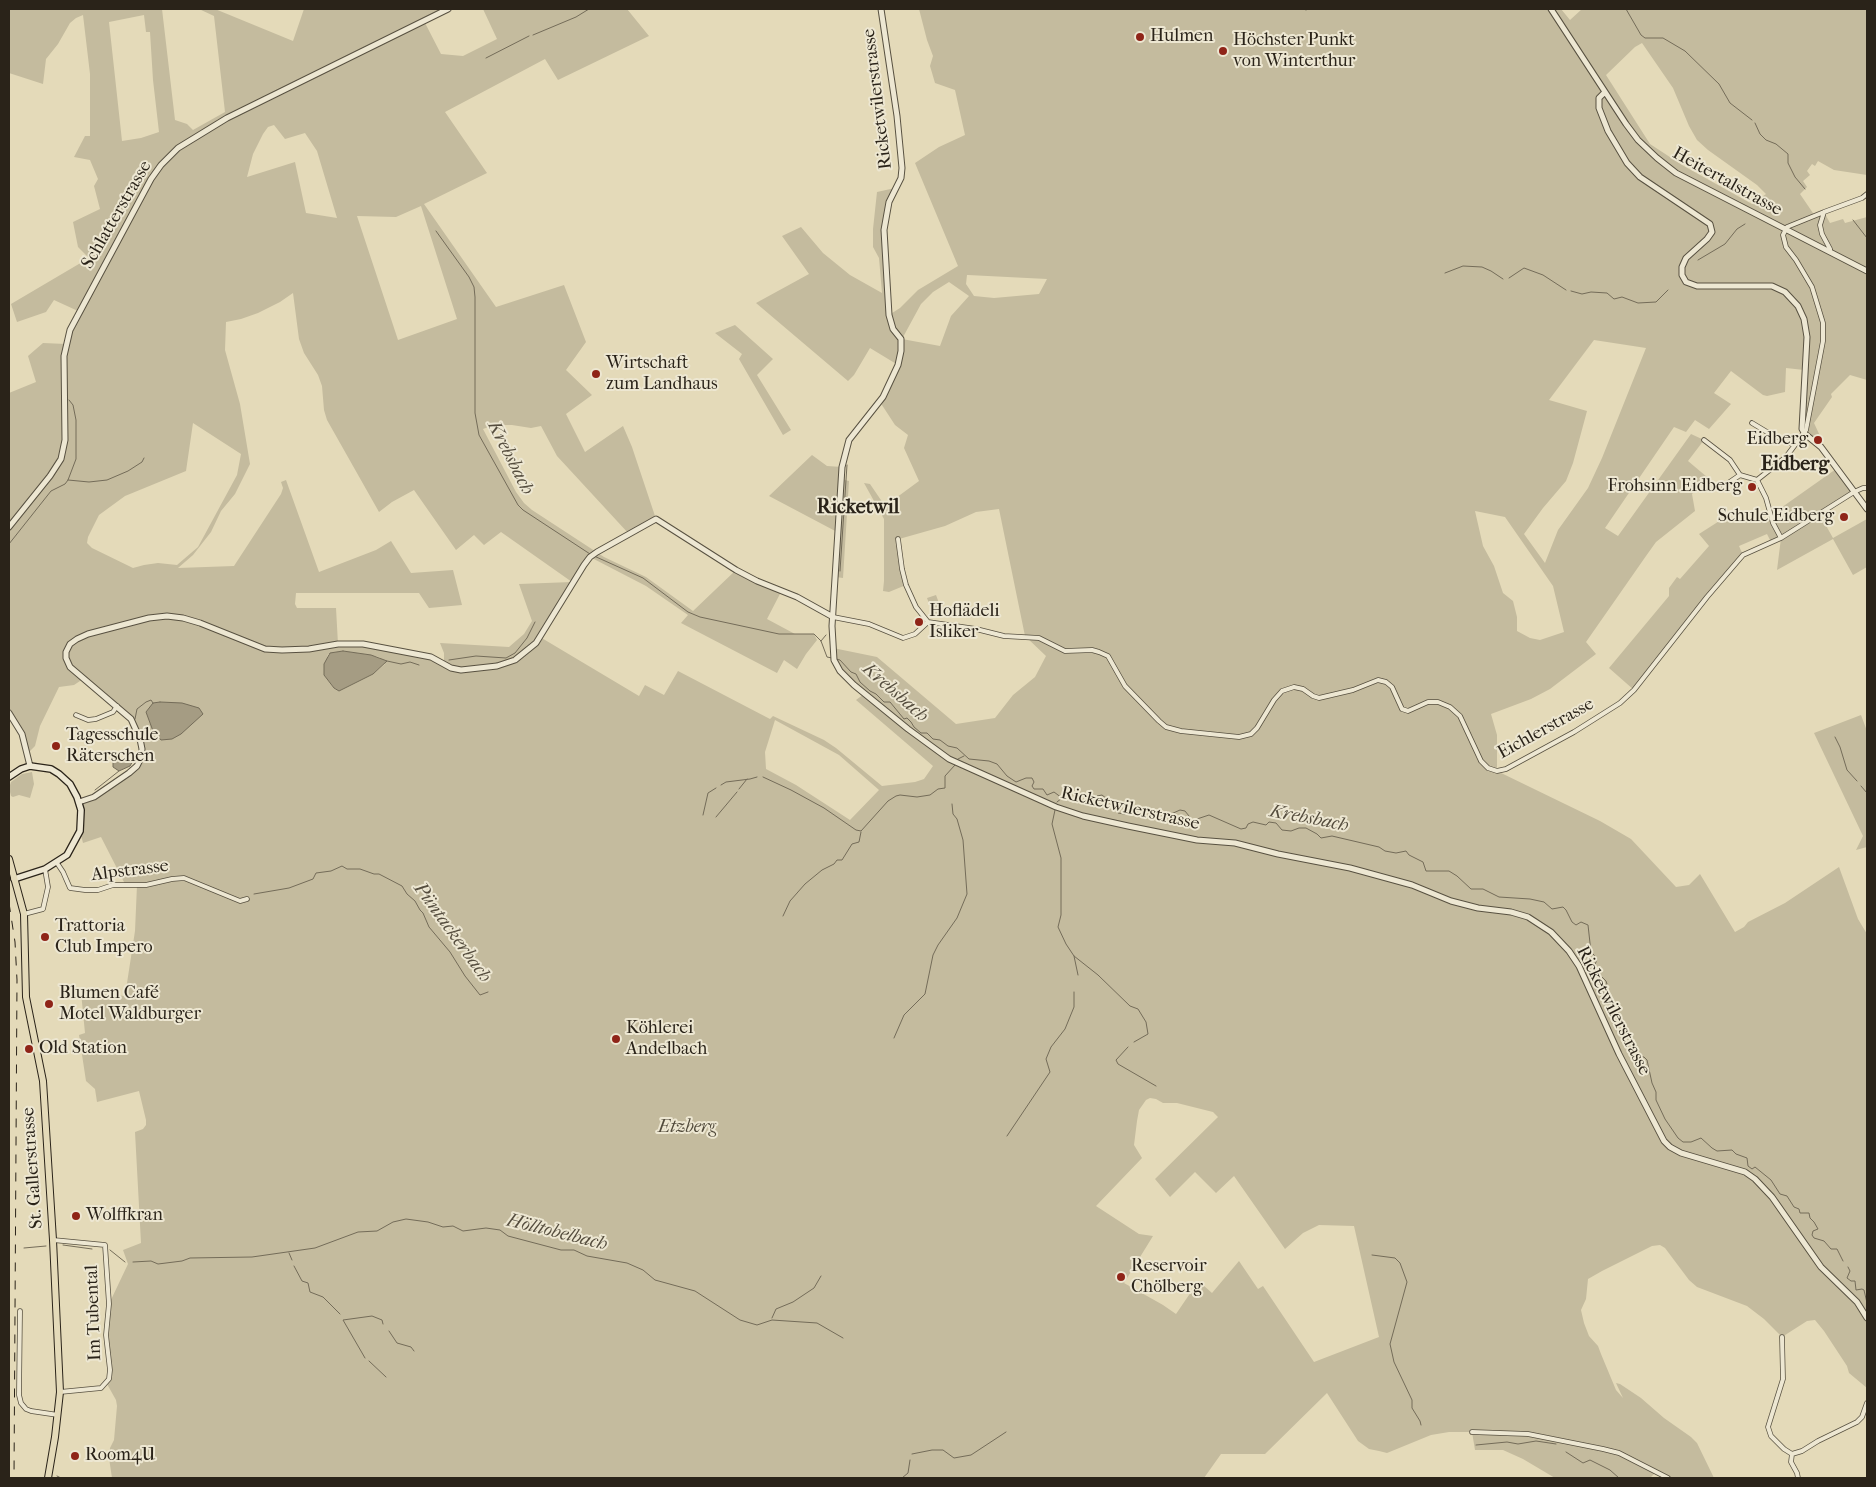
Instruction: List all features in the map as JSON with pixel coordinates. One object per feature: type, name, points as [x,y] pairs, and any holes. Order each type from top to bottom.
[{"type":"main road","points":[[10,776],[30,766],[43,766],[59,774],[70,784],[79,802],[81,819],[80,831],[67,855],[45,869],[14,879]]},
{"type":"main road","name":"St. Gallerstrasse","points":[[9,859],[24,914],[26,997],[38,1051],[42,1081],[53,1240],[60,1392],[48,1478]]},
{"type":"street","name":"Schlatterstrasse","points":[[9,527],[50,476],[61,459],[65,433],[64,356],[70,330],[150,179],[161,165],[178,148],[205,130],[448,9]]},
{"type":"street","name":"Ricketwilerstrasse","points":[[881,9],[897,116],[902,168],[900,178],[889,202],[884,230],[888,315],[893,329],[901,339],[901,352],[891,382],[874,410],[852,436],[842,467],[833,617],[834,660],[840,670],[854,685],[908,729],[950,759],[1056,807],[1083,816],[1128,826],[1197,840],[1236,843],[1278,854],[1350,868],[1412,885],[1451,901],[1528,917],[1551,932],[1569,951],[1664,1141],[1681,1153],[1744,1172],[1755,1179],[1772,1197],[1821,1267],[1857,1302],[1867,1318]]},
{"type":"street","name":"Heitertalstrasse","points":[[1551,9],[1626,124],[1638,140],[1656,158],[1676,173],[1867,271]]},
{"type":"street","points":[[1605,92],[1599,98],[1599,108],[1616,147],[1627,163],[1640,177],[1710,224],[1712,232],[1686,258],[1682,267],[1682,275],[1686,282],[1697,286],[1772,286],[1785,292],[1798,306],[1804,319],[1807,336],[1801,423],[1805,434],[1821,447],[1867,509]]},
{"type":"street","points":[[1757,480],[1786,457],[1805,434],[1822,341],[1823,324],[1812,287],[1783,242],[1783,235],[1787,227],[1862,198],[1867,194]]},
{"type":"street","points":[[1824,212],[1820,225],[1830,252]]},
{"type":"street","points":[[1752,423],[1796,445]]},
{"type":"street","points":[[1704,440],[1730,460],[1740,475],[1757,480],[1766,498],[1773,523],[1781,538]]},
{"type":"street","points":[[1724,486],[1740,475]]},
{"type":"street","name":"Eichlerstrasse","points":[[928,622],[976,629],[1004,636],[1040,638],[1065,651],[1092,650],[1099,652],[1108,656],[1125,686],[1159,721],[1166,727],[1181,731],[1239,737],[1251,734],[1257,728],[1282,690],[1294,687],[1303,689],[1319,698],[1353,690],[1378,680],[1386,682],[1392,687],[1402,709],[1408,711],[1428,702],[1438,702],[1450,707],[1460,716],[1481,761],[1488,768],[1497,771],[1574,732],[1620,703],[1634,690],[1743,555],[1781,538],[1854,492],[1867,488]]},
{"type":"street","points":[[79,802],[94,797],[129,773],[137,766],[141,758],[142,749],[131,719],[70,667],[66,658],[66,652],[70,644],[88,634],[149,618],[167,616],[183,618],[265,649],[309,649],[338,644],[363,644],[431,657],[451,668],[461,670],[509,663],[526,653],[536,643],[590,557],[656,519],[736,570],[758,581],[797,597],[833,617],[869,624],[903,638],[915,634],[928,622],[916,607],[906,585],[898,539]]},
{"type":"street","points":[[76,715],[88,720],[96,719],[113,712],[117,706]]},
{"type":"street","points":[[9,713],[22,734],[30,766]]},
{"type":"street","name":"Alpstrasse","points":[[57,863],[70,888],[98,890],[113,885],[146,884],[172,878],[184,878],[240,901],[247,900]]},
{"type":"street","points":[[24,914],[43,909],[48,887],[45,869]]},
{"type":"street","name":"Im Tubental","points":[[53,1240],[104,1245],[109,1304],[106,1335],[110,1370],[109,1379],[101,1388],[60,1392]]},
{"type":"street","points":[[20,1311],[19,1395],[26,1409],[58,1415]]},
{"type":"street","points":[[1782,1337],[1783,1379],[1768,1427],[1771,1436],[1784,1449],[1792,1454],[1802,1451],[1857,1422],[1862,1417],[1867,1403]]},
{"type":"street","points":[[1472,1432],[1528,1434],[1603,1448],[1619,1453],[1668,1478]]},
{"type":"street","points":[[1792,1454],[1791,1462],[1798,1478]]},
{"type":"green space","name":"Etzberg","points":[[9,9],[162,9],[175,120],[187,124],[193,130],[225,112],[214,16],[199,9],[215,9],[293,41],[304,9],[448,9],[424,21],[441,54],[463,56],[497,39],[483,9],[627,9],[649,36],[558,80],[545,59],[445,112],[487,173],[424,204],[496,307],[564,285],[586,342],[566,370],[592,395],[566,414],[585,452],[623,426],[656,519],[629,534],[557,456],[541,426],[531,428],[494,425],[483,429],[516,492],[524,503],[604,557],[646,577],[693,611],[736,570],[782,590],[767,619],[795,634],[814,634],[817,640],[797,669],[784,660],[777,673],[681,623],[688,615],[646,586],[590,557],[540,637],[639,696],[645,685],[664,695],[678,671],[770,719],[773,716],[824,740],[882,786],[924,779],[933,766],[856,700],[864,694],[840,671],[833,648],[877,657],[956,724],[995,718],[1013,695],[1035,677],[1046,656],[1025,636],[999,509],[976,512],[945,526],[899,539],[906,585],[889,592],[883,591],[884,519],[864,483],[870,484],[885,506],[919,481],[904,448],[908,435],[895,425],[880,402],[898,365],[870,348],[854,375],[848,381],[756,303],[809,274],[782,236],[801,227],[823,253],[850,275],[882,293],[879,258],[873,247],[877,192],[895,188],[886,215],[889,315],[900,308],[918,290],[958,266],[915,163],[939,147],[965,135],[955,90],[935,83],[930,66],[933,56],[919,9],[1561,9],[1570,20],[1582,9],[1867,9],[1867,175],[1834,170],[1818,161],[1815,166],[1812,164],[1807,171],[1810,175],[1803,181],[1807,187],[1800,194],[1815,216],[1824,212],[1830,223],[1843,219],[1845,223],[1867,217],[1867,380],[1850,375],[1831,394],[1832,397],[1814,423],[1820,436],[1815,441],[1802,429],[1804,370],[1786,368],[1785,392],[1767,396],[1731,371],[1714,393],[1731,404],[1709,429],[1695,420],[1686,432],[1674,427],[1605,528],[1618,536],[1691,434],[1704,440],[1688,461],[1707,477],[1692,494],[1695,511],[1656,542],[1586,642],[1596,654],[1550,689],[1531,699],[1491,714],[1497,735],[1497,771],[1600,821],[1631,839],[1676,887],[1689,885],[1700,874],[1735,932],[1744,927],[1748,922],[1785,903],[1839,867],[1858,919],[1867,934],[1867,1388],[1849,1373],[1847,1366],[1815,1320],[1807,1321],[1782,1337],[1764,1319],[1747,1306],[1697,1287],[1689,1280],[1665,1248],[1660,1245],[1652,1246],[1588,1279],[1586,1299],[1581,1310],[1584,1323],[1589,1336],[1598,1346],[1616,1390],[1623,1398],[1616,1383],[1620,1384],[1691,1437],[1697,1443],[1714,1478],[1668,1478],[1656,1472],[1650,1478],[1555,1478],[1523,1459],[1503,1450],[1475,1450],[1472,1432],[1449,1432],[1431,1435],[1387,1453],[1369,1449],[1358,1441],[1327,1393],[1265,1454],[1221,1454],[1204,1478],[112,1478],[109,1458],[110,1448],[114,1440],[117,1406],[116,1400],[107,1384],[109,1379],[106,1335],[109,1304],[128,1264],[123,1250],[141,1243],[135,1132],[143,1129],[146,1125],[146,1120],[139,1091],[97,1102],[95,1089],[86,1081],[79,1035],[85,1033],[81,992],[125,996],[135,931],[137,885],[125,884],[101,837],[83,843],[80,831],[79,802],[86,800],[137,766],[142,749],[131,719],[83,679],[74,685],[59,687],[40,726],[35,746],[30,751],[27,752],[25,744],[9,713],[9,393],[36,382],[28,356],[43,343],[66,344],[78,311],[54,300],[46,312],[17,322],[11,304],[89,258],[78,247],[73,222],[100,209],[94,186],[98,179],[90,160],[74,157],[85,136],[90,136],[90,74],[83,15],[70,23],[58,44],[46,59],[43,84],[9,73]],"holes":[[[144,15],[146,32],[150,32],[159,132],[141,138],[122,141],[109,22]],[[1642,43],[1673,88],[1697,140],[1757,185],[1766,194],[1752,204],[1682,165],[1650,144],[1606,75],[1635,47]],[[274,125],[285,139],[305,133],[317,151],[337,218],[306,213],[295,162],[247,177],[253,154],[268,127]],[[421,206],[457,319],[398,340],[357,216],[396,217]],[[967,275],[1047,279],[1039,294],[994,298],[974,296],[966,284]],[[949,282],[969,296],[951,316],[940,346],[902,339],[921,304],[933,292]],[[293,293],[299,339],[304,353],[318,375],[322,386],[324,410],[327,420],[379,512],[392,502],[414,490],[456,550],[474,535],[484,545],[501,532],[572,582],[519,584],[532,621],[524,634],[509,647],[440,643],[444,653],[444,664],[431,657],[363,644],[338,644],[336,608],[297,608],[295,604],[296,593],[419,593],[429,608],[462,605],[453,570],[411,573],[391,541],[376,550],[319,572],[286,480],[281,482],[283,488],[281,494],[234,566],[178,568],[193,555],[211,532],[221,511],[235,494],[250,464],[240,404],[225,350],[226,322],[258,313]],[[1594,340],[1646,348],[1588,488],[1558,530],[1545,563],[1524,534],[1566,481],[1573,463],[1587,411],[1549,400]],[[193,423],[241,454],[237,475],[198,547],[177,565],[158,563],[133,568],[92,548],[87,543],[88,537],[99,515],[125,496],[186,471]],[[1475,511],[1505,517],[1553,586],[1564,632],[1540,640],[1530,638],[1517,631],[1517,617],[1513,601],[1503,593],[1494,566],[1483,546]],[[343,651],[379,657],[385,664],[373,674],[339,691],[326,678],[324,672],[328,654]],[[775,720],[839,755],[879,790],[850,820],[796,785],[766,769],[765,752]],[[1150,1098],[1163,1103],[1177,1103],[1213,1112],[1218,1117],[1155,1179],[1170,1197],[1195,1172],[1216,1193],[1234,1176],[1285,1249],[1303,1233],[1319,1225],[1354,1226],[1379,1337],[1314,1362],[1263,1286],[1258,1289],[1239,1261],[1212,1293],[1203,1285],[1191,1292],[1176,1314],[1124,1283],[1153,1236],[1139,1234],[1096,1206],[1142,1158],[1134,1145],[1139,1110],[1146,1100]]]},
{"type":"green space","points":[[735,325],[773,359],[757,375],[791,430],[783,435],[739,359],[742,354],[715,333]]},
{"type":"green space","points":[[812,455],[827,466],[842,467],[841,479],[849,481],[843,578],[836,577],[839,533],[769,496]]},
{"type":"green space","points":[[1836,469],[1854,492],[1820,515],[1833,538],[1867,519],[1867,567],[1853,575],[1833,539],[1777,570],[1781,538],[1771,542],[1767,534],[1739,546],[1743,555],[1634,690],[1609,668],[1669,596],[1669,588],[1677,577],[1680,579],[1709,546],[1699,534],[1724,518],[1727,521],[1742,511],[1752,520],[1756,517],[1761,522]]},
{"type":"green space","points":[[936,595],[943,614],[934,618],[927,598]]},
{"type":"green space","points":[[1861,715],[1867,731],[1867,847],[1856,850],[1863,836],[1814,733]]},
{"type":"green space","points":[[32,772],[34,784],[30,798],[19,795],[11,796],[9,788],[11,782],[22,774]]},
{"type":"shaded area","points":[[343,651],[371,655],[387,661],[373,674],[339,691],[334,688],[324,675],[324,664],[330,653]]},
{"type":"shaded area","points":[[153,703],[182,703],[199,708],[203,714],[181,734],[172,739],[161,740],[153,731],[146,712]]},
{"type":"shaded area","points":[[128,757],[134,759],[130,766],[119,771],[113,767],[113,762]]},
{"type":"waterway","points":[[533,35],[576,17],[589,9]]},
{"type":"waterway","points":[[1626,9],[1641,35],[1645,38],[1663,38],[1685,51],[1719,84],[1730,103],[1752,120]]},
{"type":"waterway","points":[[486,58],[529,36]]},
{"type":"waterway","points":[[1755,123],[1760,134],[1766,140],[1776,144],[1788,154],[1788,163],[1795,177],[1805,189]]},
{"type":"waterway","points":[[1853,220],[1867,238]]},
{"type":"waterway","points":[[1698,260],[1725,244],[1737,229],[1745,224]]},
{"type":"waterway","name":"Krebsbach","points":[[436,231],[474,287],[475,413],[479,435],[518,505],[590,554]]},
{"type":"waterway","points":[[1445,273],[1463,266],[1482,267],[1503,279]]},
{"type":"waterway","points":[[1509,278],[1524,268],[1543,275],[1566,290]]},
{"type":"waterway","points":[[1571,291],[1582,294],[1591,292],[1607,293],[1614,299],[1622,297],[1638,303],[1656,302],[1668,290]]},
{"type":"waterway","points":[[9,544],[51,491],[65,484],[68,480],[76,459],[76,420],[73,405],[69,400]]},
{"type":"waterway","points":[[68,480],[89,482],[107,480],[128,471],[142,462],[144,458]]},
{"type":"waterway","points":[[840,571],[847,465]]},
{"type":"waterway","name":"Krebsbach","points":[[594,556],[643,578],[688,612],[700,617],[779,634],[814,634],[821,641],[827,657],[832,658]]},
{"type":"waterway","points":[[449,660],[476,656],[506,658],[515,653],[527,638],[535,622]]},
{"type":"waterway","name":"Krebsbach","points":[[821,641],[826,635]]},
{"type":"waterway","name":"Krebsbach","points":[[836,659],[840,660],[851,672],[856,674],[860,682],[870,691],[884,702],[890,702],[904,719],[907,718],[921,733],[927,733],[933,739],[940,740],[948,746],[957,748],[969,759],[989,761],[997,764],[1007,776],[1016,782],[1032,778],[1034,789],[1043,789],[1047,795],[1054,792],[1062,798],[1075,799],[1086,804],[1091,804],[1097,796],[1102,795],[1111,802],[1118,813],[1124,814],[1145,808],[1148,809],[1150,816],[1162,813],[1171,814],[1180,810],[1185,811],[1189,816],[1189,822],[1192,823],[1209,815],[1241,829],[1246,828],[1248,824],[1253,822],[1266,825],[1269,822],[1276,823],[1282,830],[1291,831],[1306,828],[1321,838],[1332,836],[1379,847],[1385,851],[1396,853],[1406,851],[1409,855],[1423,862],[1426,871],[1449,871],[1471,889],[1483,889],[1499,897],[1544,902],[1552,909],[1563,907],[1576,925],[1581,922],[1588,925],[1591,952],[1597,958],[1594,969],[1606,981],[1607,984],[1603,986],[1602,990],[1606,999],[1611,1005],[1617,1007],[1619,1011],[1615,1024],[1616,1028],[1625,1034],[1628,1052],[1644,1057],[1647,1060],[1656,1092],[1656,1100],[1665,1119],[1678,1138],[1683,1142],[1691,1142],[1701,1138],[1717,1151],[1732,1150],[1736,1154],[1747,1158],[1748,1166],[1752,1169],[1755,1167],[1771,1180],[1780,1194],[1787,1196],[1794,1207],[1799,1209],[1800,1213],[1809,1213],[1810,1218],[1818,1229],[1813,1231],[1812,1235],[1814,1238],[1824,1241],[1831,1249],[1837,1249],[1843,1261]]},
{"type":"waterway","points":[[387,661],[401,664],[410,662],[419,665]]},
{"type":"waterway","points":[[135,719],[137,709],[151,700],[153,703]]},
{"type":"waterway","points":[[1835,737],[1847,770],[1857,781]]},
{"type":"waterway","points":[[134,759],[135,753]]},
{"type":"waterway","points":[[958,759],[964,756]]},
{"type":"waterway","points":[[763,777],[824,808],[856,830],[861,831],[888,801],[896,796],[917,797],[930,795],[938,789],[945,788],[945,776],[955,765]]},
{"type":"waterway","points":[[95,790],[119,771]]},
{"type":"waterway","points":[[721,785],[726,782],[757,777]]},
{"type":"waterway","points":[[739,789],[747,779]]},
{"type":"waterway","points":[[1861,786],[1867,793]]},
{"type":"waterway","points":[[703,815],[708,793],[716,788]]},
{"type":"waterway","points":[[716,817],[737,792]]},
{"type":"waterway","name":"Krebsbach","points":[[1057,802],[1062,798]]},
{"type":"waterway","points":[[894,1038],[904,1015],[925,994],[933,955],[957,918],[967,894],[963,840],[957,819],[953,814],[952,804]]},
{"type":"waterway","points":[[1055,810],[1052,824],[1061,858],[1061,915],[1058,927],[1074,956],[1098,975],[1130,1006],[1138,1009],[1146,1022],[1148,1034],[1134,1042]]},
{"type":"waterway","points":[[783,916],[790,901],[805,884],[837,860],[842,860],[852,844],[859,842],[861,832]]},
{"type":"waterway","name":"Püntackerbach","points":[[254,894],[289,888],[313,879],[316,873],[331,871],[342,866],[347,869],[360,869],[379,874],[402,886],[423,913],[429,927],[450,952],[480,995],[488,992]]},
{"type":"waterway","points":[[1074,956],[1078,975]]},
{"type":"waterway","points":[[1007,1136],[1050,1072],[1046,1059],[1051,1047],[1065,1029],[1074,1007],[1074,992]]},
{"type":"waterway","points":[[1128,1047],[1116,1060],[1118,1064],[1156,1086]]},
{"type":"waterway","name":"Hölltobelbach","points":[[133,1262],[151,1261],[158,1264],[190,1258],[252,1257],[315,1248],[358,1232],[377,1231],[393,1222],[406,1219],[428,1222],[443,1227],[453,1226],[463,1231],[486,1228],[500,1230],[508,1236],[561,1250],[574,1250],[587,1256],[627,1263],[643,1270],[655,1280],[695,1291],[740,1320],[757,1325],[772,1320],[817,1323],[843,1338]]},
{"type":"waterway","name":"Hölltobelbach","points":[[63,1245],[92,1249]]},
{"type":"waterway","name":"Hölltobelbach","points":[[24,1248],[46,1246]]},
{"type":"waterway","name":"Hölltobelbach","points":[[110,1250],[125,1262]]},
{"type":"waterway","points":[[289,1253],[292,1260]]},
{"type":"waterway","points":[[1372,1255],[1395,1258],[1400,1263],[1407,1282],[1390,1344],[1394,1362],[1412,1400],[1412,1408],[1421,1425]]},
{"type":"waterway","points":[[294,1266],[302,1281],[308,1283],[310,1292],[323,1297],[340,1314]]},
{"type":"waterway","name":"Krebsbach","points":[[1848,1267],[1850,1271],[1847,1278],[1855,1281],[1856,1290],[1864,1290],[1867,1303]]},
{"type":"waterway","points":[[772,1318],[776,1309],[793,1302],[814,1288],[821,1276]]},
{"type":"waterway","points":[[365,1358],[343,1320],[372,1316],[382,1320],[383,1324]]},
{"type":"waterway","points":[[389,1331],[397,1343],[411,1347],[414,1351]]},
{"type":"waterway","points":[[369,1361],[386,1377]]},
{"type":"waterway","points":[[912,1454],[943,1450],[954,1458],[971,1455],[1006,1432]]},
{"type":"waterway","points":[[1476,1445],[1507,1442],[1518,1444],[1536,1441],[1556,1444]]},
{"type":"waterway","points":[[1566,1452],[1583,1463],[1590,1460],[1610,1470],[1619,1478]]},
{"type":"waterway","points":[[902,1478],[908,1473],[910,1460]]},
{"type":"waterway","points":[[57,1476],[61,1478]]},
{"type":"railway","points":[[9,903],[15,942],[17,980],[14,1478]]},
{"type":"place","name":"Hulmen","points":[[1140,37]]},
{"type":"place","name":"Höchster Punkt von Winterthur","points":[[1223,51]]},
{"type":"place","name":"Wirtschaft zum Landhaus","points":[[596,374]]},
{"type":"place","name":"Eidberg","points":[[1818,440]]},
{"type":"place","name":"Frohsinn Eidberg","points":[[1752,487]]},
{"type":"place","name":"Schule Eidberg","points":[[1844,517]]},
{"type":"place","name":"Hoflädeli Isliker","points":[[919,622]]},
{"type":"place","name":"Tagesschule Räterschen","points":[[56,746]]},
{"type":"place","name":"Trattoria Club Impero","points":[[45,937]]},
{"type":"place","name":"Blumen Café Motel Waldburger","points":[[49,1004]]},
{"type":"place","name":"Köhlerei Andelbach","points":[[616,1039]]},
{"type":"place","name":"Old Station","points":[[29,1049]]},
{"type":"place","name":"Wolffkran","points":[[76,1216]]},
{"type":"place","name":"Reservoir Chölberg","points":[[1121,1277]]},
{"type":"place","name":"Room4U","points":[[75,1456]]},
{"type":"district","name":"Eidberg","points":[[1795,465]]},
{"type":"district","name":"Ricketwil","points":[[858,508]]}]
